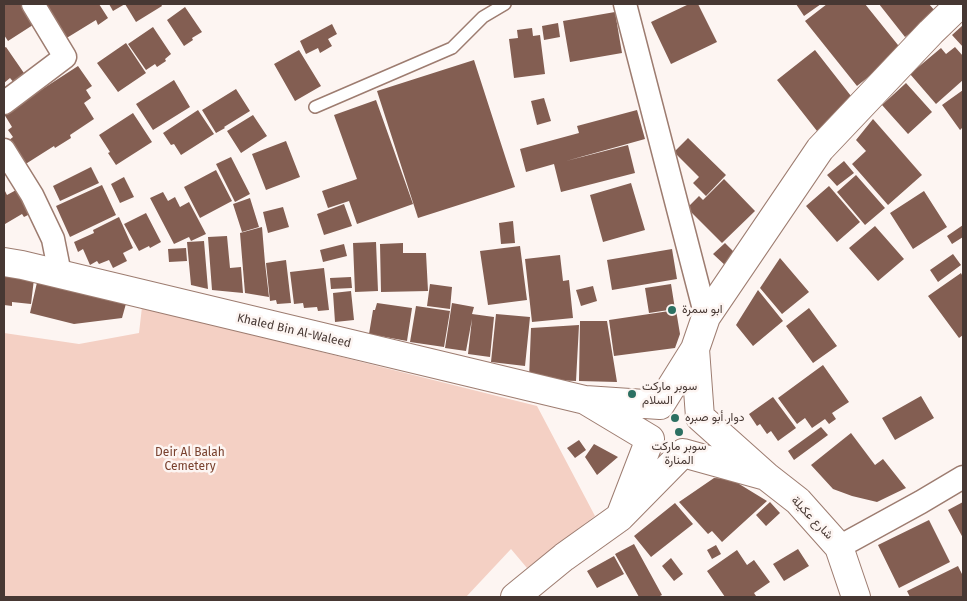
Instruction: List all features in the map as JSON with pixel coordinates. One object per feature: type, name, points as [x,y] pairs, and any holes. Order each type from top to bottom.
[{"type":"street","points":[[4,103],[65,57],[33,4]]},
{"type":"street","points":[[625,4],[706,317]]},
{"type":"street","points":[[696,348],[702,426],[701,435],[697,444],[690,450],[673,455],[656,448],[650,439],[647,423],[650,415],[660,404],[696,348],[706,317],[820,149],[960,4]]},
{"type":"street","points":[[4,150],[32,195],[52,239],[60,274]]},
{"type":"street","name":"Khaled Bin Al-Waleed","points":[[4,262],[585,400]]},
{"type":"street","points":[[585,400],[660,404],[671,400],[680,400],[696,409],[700,417]]},
{"type":"street","points":[[585,400],[650,439]]},
{"type":"street","name":"شارع عكيلة","points":[[700,417],[766,476],[798,501],[839,546],[856,597]]},
{"type":"street","points":[[620,517],[650,439]]},
{"type":"street","points":[[683,453],[766,476]]},
{"type":"street","points":[[519,596],[564,557],[620,517],[683,453]]},
{"type":"street","points":[[839,546],[922,502],[963,477]]},
{"type":"lane","points":[[315,107],[452,48],[483,17],[505,4]]},
{"type":"green space","name":"Deir Al Balah Cemetery","points":[[142,307],[537,406],[595,516],[527,568],[511,549],[466,597],[4,597],[4,333],[79,344],[139,333]]},
{"type":"building","points":[[4,4],[24,4],[36,23],[8,41],[4,35]]},
{"type":"building","points":[[42,4],[99,4],[108,18],[98,25],[96,20],[65,39]]},
{"type":"building","points":[[109,4],[125,4],[113,11]]},
{"type":"building","points":[[125,4],[161,4],[162,6],[136,22]]},
{"type":"building","points":[[689,4],[698,4],[717,42],[671,64],[651,22]]},
{"type":"building","points":[[796,4],[821,4],[804,16]]},
{"type":"building","points":[[827,4],[865,4],[902,50],[857,86],[805,21]]},
{"type":"building","points":[[879,4],[929,4],[935,11],[925,18],[927,20],[905,37]]},
{"type":"building","points":[[185,7],[202,32],[184,46],[167,20]]},
{"type":"building","points":[[615,12],[622,53],[570,62],[563,21]]},
{"type":"building","points":[[558,23],[560,37],[544,40],[542,26]]},
{"type":"building","points":[[332,24],[337,34],[328,39],[332,46],[320,53],[318,48],[306,54],[300,41]]},
{"type":"building","points":[[963,25],[963,47],[952,35]]},
{"type":"building","points":[[153,27],[171,54],[165,59],[166,61],[157,67],[155,64],[146,70],[128,44]]},
{"type":"building","points":[[532,28],[533,36],[540,35],[545,74],[514,78],[509,39],[518,38],[517,30]]},
{"type":"building","points":[[126,43],[146,73],[118,92],[97,63]]},
{"type":"building","points":[[6,47],[26,76],[15,84],[10,78],[4,83],[4,48]]},
{"type":"building","points":[[955,47],[963,56],[963,80],[936,104],[910,74],[941,48],[946,54]]},
{"type":"building","points":[[299,50],[321,86],[295,101],[274,64]]},
{"type":"building","points":[[815,50],[851,96],[817,131],[777,80]]},
{"type":"building","points":[[474,60],[515,187],[418,218],[377,91]]},
{"type":"building","points":[[78,66],[92,86],[86,90],[91,98],[84,103],[94,119],[70,135],[71,138],[55,148],[54,146],[24,165],[8,141],[13,137],[8,130],[12,127],[4,114]]},
{"type":"building","points":[[174,80],[190,107],[153,130],[136,104]]},
{"type":"building","points":[[906,83],[932,112],[908,134],[882,105]]},
{"type":"building","points":[[236,89],[250,111],[216,133],[202,110]]},
{"type":"building","points":[[963,90],[963,127],[960,130],[942,105]]},
{"type":"building","points":[[544,98],[551,121],[537,125],[531,101]]},
{"type":"building","points":[[376,100],[413,204],[357,224],[349,201],[328,208],[322,191],[357,179],[334,115]]},
{"type":"building","points":[[198,110],[214,134],[181,155],[174,144],[171,145],[163,133]]},
{"type":"building","points":[[637,110],[645,139],[566,161],[628,145],[635,173],[561,192],[554,164],[526,172],[520,149],[579,133],[577,126]]},
{"type":"building","points":[[133,113],[152,142],[116,165],[99,135]]},
{"type":"building","points":[[253,115],[267,136],[241,153],[227,131]]},
{"type":"building","points":[[873,119],[922,175],[888,205],[852,164],[866,151],[856,140]]},
{"type":"building","points":[[688,138],[726,175],[706,196],[693,183],[699,177],[674,152]]},
{"type":"building","points":[[286,141],[300,177],[266,190],[252,154]]},
{"type":"building","points":[[231,157],[250,194],[235,202],[216,164]]},
{"type":"building","points":[[844,161],[854,173],[837,186],[827,175]]},
{"type":"building","points":[[91,167],[99,183],[60,201],[53,186]]},
{"type":"building","points":[[216,170],[232,201],[200,218],[184,187]]},
{"type":"building","points":[[856,175],[885,208],[865,225],[837,192]]},
{"type":"building","points":[[124,177],[134,197],[120,203],[111,184]]},
{"type":"building","points":[[724,179],[755,211],[722,243],[687,208],[699,196],[703,200]]},
{"type":"building","points":[[631,183],[645,230],[603,242],[590,195]]},
{"type":"building","points":[[102,185],[116,215],[70,237],[56,206]]},
{"type":"building","points":[[829,186],[860,222],[837,242],[806,206]]},
{"type":"building","points":[[4,189],[7,195],[18,189],[32,213],[24,217],[22,214],[5,224]]},
{"type":"building","points":[[924,191],[947,227],[913,249],[890,213]]},
{"type":"building","points":[[163,192],[168,201],[175,197],[180,207],[189,202],[206,234],[191,241],[189,237],[174,244],[150,198]]},
{"type":"building","points":[[250,198],[259,227],[242,232],[233,204]]},
{"type":"building","points":[[344,204],[352,226],[324,235],[317,214]]},
{"type":"building","points":[[283,207],[289,227],[268,233],[263,212]]},
{"type":"building","points":[[146,213],[161,242],[139,251],[124,224]]},
{"type":"building","points":[[119,217],[133,248],[123,253],[127,261],[113,268],[109,260],[99,264],[97,261],[90,265],[83,249],[78,252],[74,242],[94,233],[93,230]]},
{"type":"building","points":[[513,221],[515,243],[501,244],[499,223]]},
{"type":"building","points":[[963,225],[963,237],[952,244],[947,236]]},
{"type":"building","points":[[875,226],[904,259],[878,281],[849,248]]},
{"type":"building","points":[[262,227],[269,297],[245,293],[240,233]]},
{"type":"building","points":[[227,236],[230,268],[241,267],[243,293],[212,290],[208,237]]},
{"type":"building","points":[[204,241],[208,289],[191,285],[187,242]]},
{"type":"building","points":[[376,242],[378,291],[355,292],[353,243]]},
{"type":"building","points":[[403,243],[403,253],[426,253],[428,291],[381,292],[380,244]]},
{"type":"building","points":[[725,243],[738,256],[727,267],[713,254]]},
{"type":"building","points":[[344,244],[347,256],[323,262],[320,250]]},
{"type":"building","points":[[520,246],[527,300],[488,305],[480,251]]},
{"type":"building","points":[[186,248],[187,261],[169,262],[168,249]]},
{"type":"building","points":[[672,249],[677,279],[612,290],[607,260]]},
{"type":"building","points":[[953,254],[961,265],[938,282],[930,270]]},
{"type":"building","points":[[560,255],[563,281],[569,280],[573,318],[532,322],[525,259]]},
{"type":"building","points":[[780,258],[809,292],[782,314],[760,288]]},
{"type":"building","points":[[286,260],[291,303],[277,304],[276,300],[270,301],[266,263]]},
{"type":"building","points":[[324,268],[329,310],[318,311],[317,307],[304,308],[303,303],[294,304],[290,272]]},
{"type":"building","points":[[961,273],[963,277],[963,335],[959,338],[928,296]]},
{"type":"building","points":[[4,275],[34,279],[31,304],[12,302],[12,306],[4,305]]},
{"type":"building","points":[[351,277],[352,288],[331,289],[330,278]]},
{"type":"building","points":[[38,278],[127,300],[122,318],[74,324],[30,313]]},
{"type":"building","points":[[430,284],[452,287],[450,309],[427,306]]},
{"type":"building","points":[[671,284],[675,309],[649,313],[645,288]]},
{"type":"building","points":[[593,286],[597,301],[581,306],[576,290]]},
{"type":"building","points":[[758,290],[783,321],[753,346],[736,325]]},
{"type":"building","points":[[351,291],[354,320],[335,322],[333,293]]},
{"type":"building","points":[[377,303],[412,308],[407,341],[369,334],[373,310],[375,310]]},
{"type":"building","points":[[452,303],[474,307],[472,314],[494,317],[490,357],[468,354],[472,319],[466,351],[445,348]]},
{"type":"building","points":[[416,306],[450,311],[444,347],[410,342]]},
{"type":"building","points":[[809,308],[837,346],[813,363],[786,326]]},
{"type":"building","points":[[676,310],[680,334],[675,348],[614,356],[609,320]]},
{"type":"building","points":[[496,314],[530,317],[525,366],[491,362]]},
{"type":"building","points":[[580,321],[607,321],[617,382],[579,381]]},
{"type":"building","points":[[579,325],[576,381],[529,379],[531,328]]},
{"type":"building","points":[[823,365],[849,402],[832,413],[836,419],[829,424],[825,419],[812,428],[805,418],[797,424],[778,398]]},
{"type":"building","points":[[921,396],[934,418],[895,440],[882,418]]},
{"type":"building","points":[[773,397],[796,428],[778,441],[771,431],[767,434],[760,424],[757,426],[749,414]]},
{"type":"building","points":[[821,427],[828,435],[794,460],[788,451]]},
{"type":"building","points":[[851,433],[875,465],[883,459],[906,488],[877,502],[833,489],[811,465]]},
{"type":"building","points":[[579,440],[586,450],[575,458],[567,448]]},
{"type":"building","points":[[594,444],[618,457],[597,475],[585,457]]},
{"type":"building","points":[[714,478],[731,479],[767,501],[722,542],[712,531],[708,534],[679,502]]},
{"type":"building","points":[[770,502],[780,513],[766,526],[756,515]]},
{"type":"building","points":[[963,502],[963,538],[948,510]]},
{"type":"building","points":[[675,503],[693,524],[651,557],[634,536]]},
{"type":"building","points":[[929,520],[950,562],[899,588],[878,545]]},
{"type":"building","points":[[634,544],[662,595],[658,597],[639,597],[615,554]]},
{"type":"building","points":[[716,545],[721,554],[712,559],[707,550]]},
{"type":"building","points":[[798,549],[809,566],[784,581],[773,564]]},
{"type":"building","points":[[737,550],[747,565],[754,560],[770,582],[754,593],[755,597],[725,597],[707,571]]},
{"type":"building","points":[[614,556],[624,574],[597,588],[587,571]]},
{"type":"building","points":[[671,558],[683,574],[674,581],[662,566]]},
{"type":"building","points":[[958,566],[963,576],[963,597],[910,597],[907,591]]},
{"type":"place","name":"ابو سمرة","points":[[672,310]]},
{"type":"place","name":"سوبر ماركت السلام","points":[[632,394]]},
{"type":"place","name":"دوار أبو صبره","points":[[675,418]]},
{"type":"place","name":"سوبر ماركت المنارة","points":[[679,432]]}]
